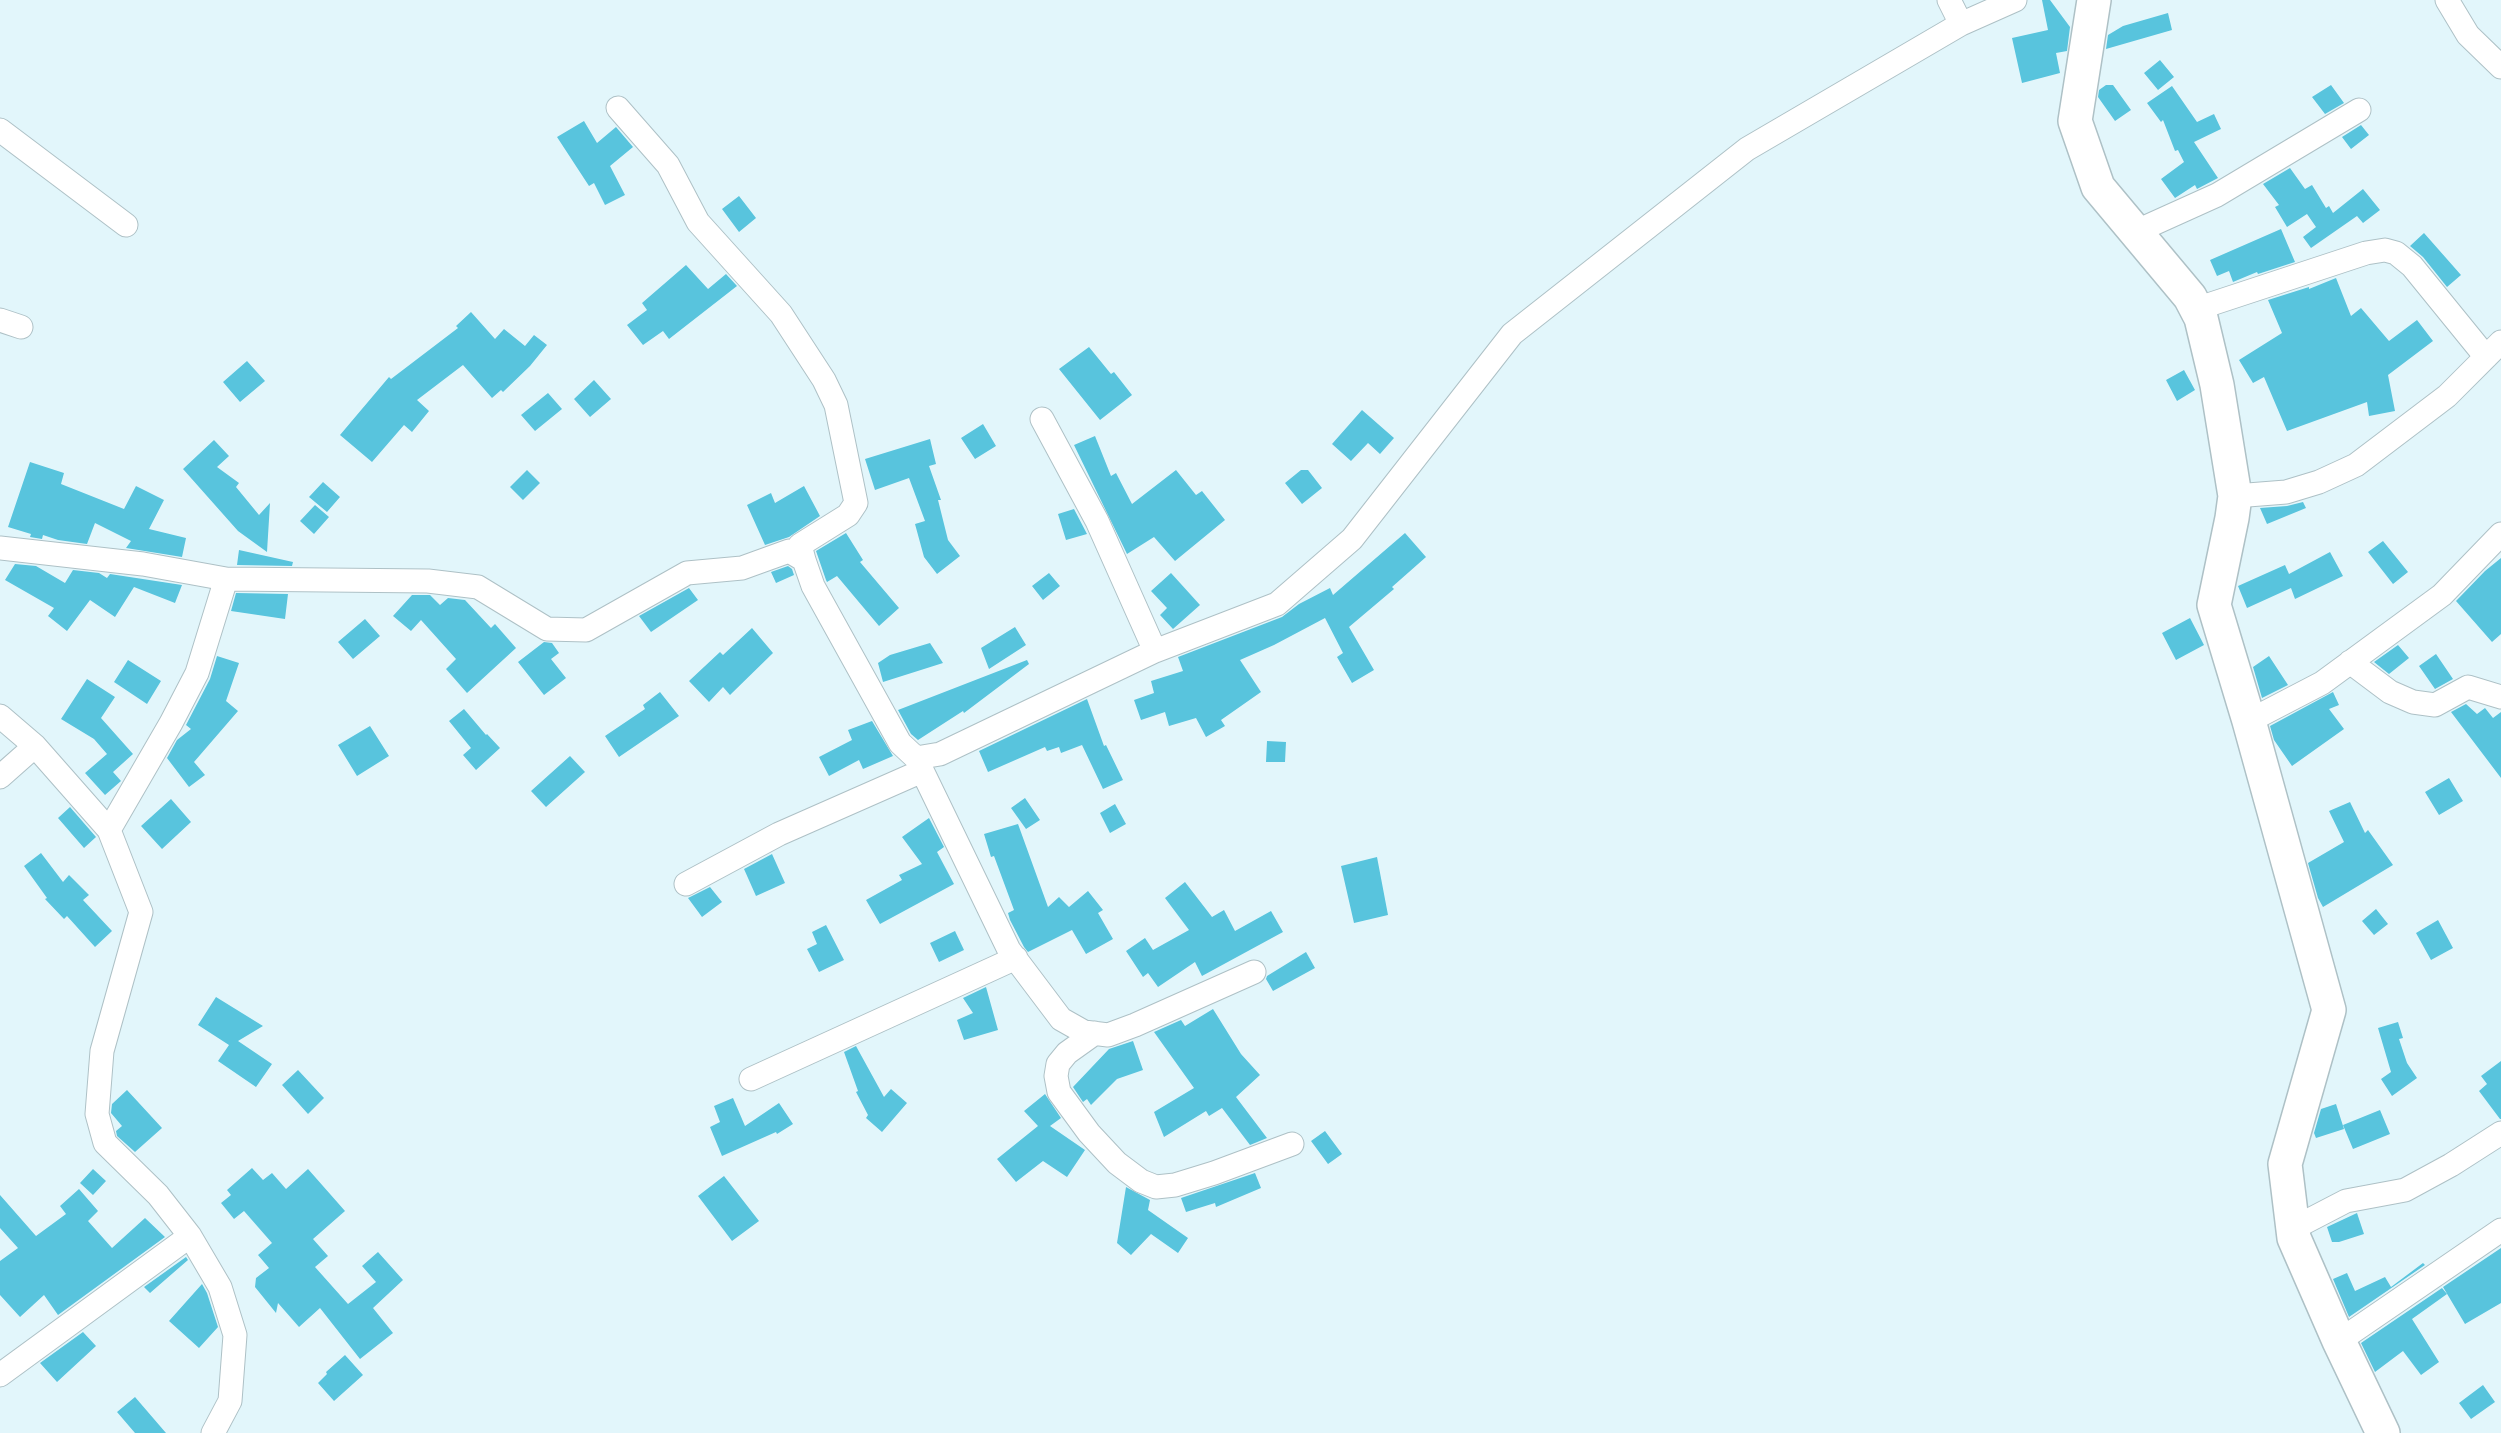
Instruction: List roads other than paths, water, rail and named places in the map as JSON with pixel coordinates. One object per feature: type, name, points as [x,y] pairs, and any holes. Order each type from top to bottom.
[{"type":"street","points":[[1949,0],[1961,24]]},
{"type":"street","points":[[686,884],[919,764],[1155,651],[1276,604],[1352,539],[1513,334],[1748,149],[1961,24],[2015,0]]},
{"type":"street","points":[[2447,0],[2468,35],[2501,67]]},
{"type":"street","points":[[2091,2],[2075,121],[2098,187],[2190,297],[2201,318],[2217,385],[2235,496],[2214,605],[2329,1010],[2285,1164],[2294,1238],[2383,1433]]},
{"type":"street","points":[[618,108],[668,165],[698,222],[781,313],[824,380],[835,405],[856,503],[848,515],[800,545],[804,560],[813,586],[900,743],[919,764],[1009,950],[1061,1019],[1084,1032],[1108,1035],[1254,972]]},
{"type":"street","points":[[2135,232],[2217,194],[2359,110]]},
{"type":"street","points":[[0,130],[127,225]]},
{"type":"street","points":[[2196,309],[2366,253],[2385,250],[2396,253],[2412,266],[2493,349],[2447,396],[2356,465],[2319,482],[2286,492],[2235,496]]},
{"type":"street","points":[[1042,419],[1097,521],[1155,651]]},
{"type":"street","points":[[2249,721],[2322,683],[2442,595],[2501,534]]},
{"type":"street","points":[[0,548],[143,564],[226,579],[428,581],[478,587],[547,629],[586,630],[687,573],[742,568],[789,551],[804,560]]},
{"type":"street","points":[[109,830],[197,673],[226,579]]},
{"type":"street","points":[[2350,662],[2390,692],[2413,702],[2435,705],[2468,687],[2501,696]]},
{"type":"street","points":[[0,716],[35,746],[109,830],[141,912],[102,1051],[97,1114],[105,1143],[158,1195],[190,1236],[220,1287],[235,1335],[230,1401],[213,1433]]},
{"type":"street","points":[[0,777],[35,746]]},
{"type":"street","points":[[751,1079],[1016,958]]},
{"type":"street","points":[[1095,1033],[1067,1053],[1058,1064],[1056,1076],[1059,1092],[1089,1133],[1117,1163],[1142,1181],[1156,1187],[1175,1185],[1292,1143]]},
{"type":"street","points":[[2294,1228],[2346,1201],[2405,1190],[2501,1133]]},
{"type":"street","points":[[2339,1341],[2501,1230]]},
{"type":"street","points":[[0,1375],[190,1236]]}]
